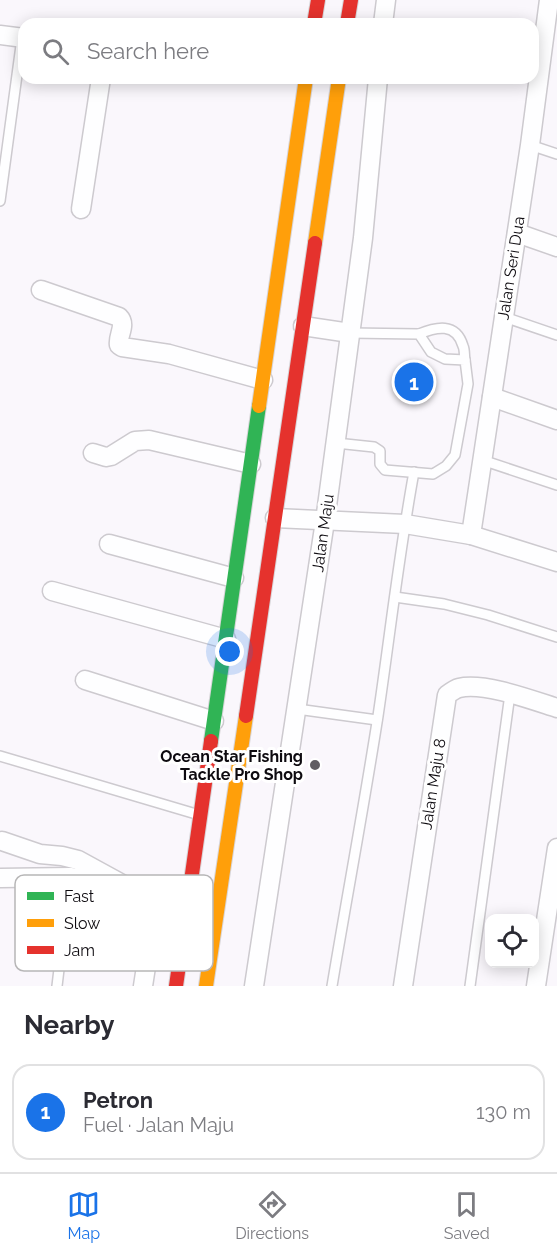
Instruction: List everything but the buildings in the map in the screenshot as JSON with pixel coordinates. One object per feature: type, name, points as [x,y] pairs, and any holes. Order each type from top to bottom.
[{"type":"main road","points":[[315,18],[318,0]]},
{"type":"main road","points":[[348,18],[351,0]]},
{"type":"main road","points":[[192,875],[305,84]]},
{"type":"main road","points":[[213,928],[263,514],[303,326],[338,84]]},
{"type":"main road","points":[[251,461],[254,495],[263,514]]},
{"type":"main road","points":[[236,569],[251,524],[263,514]]},
{"type":"main road","points":[[176,986],[178,971]]},
{"type":"main road","points":[[206,986],[208,971]]},
{"type":"street","points":[[384,18],[386,0]]},
{"type":"street","name":"Jalan Seri Dua","points":[[471,535],[530,145],[549,57],[549,0]]},
{"type":"street","points":[[0,35],[18,37]]},
{"type":"street","points":[[81,209],[100,84]]},
{"type":"street","name":"Jalan Maju","points":[[254,986],[326,521],[363,238],[377,84]]},
{"type":"street","points":[[517,233],[557,247]]},
{"type":"street","points":[[41,290],[119,317],[123,323],[118,342],[122,348],[169,354],[263,380]]},
{"type":"street","points":[[303,326],[350,333]]},
{"type":"street","points":[[492,397],[557,420]]},
{"type":"street","points":[[93,453],[106,457],[111,456],[135,441],[149,440],[251,461]]},
{"type":"street","points":[[263,514],[326,521],[405,524],[471,535],[557,562]]},
{"type":"street","points":[[109,544],[236,569]]},
{"type":"street","points":[[52,591],[226,639]]},
{"type":"street","points":[[85,680],[214,722]]},
{"type":"street","name":"Jalan Maju 8","points":[[403,986],[447,695],[458,688],[478,687],[557,708]]},
{"type":"street","points":[[1,843],[40,854],[78,860],[105,875]]},
{"type":"street","points":[[536,986],[557,848]]},
{"type":"street","points":[[0,878],[15,878]]},
{"type":"street","points":[[143,986],[145,971]]},
{"type":"lane","points":[[0,201],[18,73]]},
{"type":"lane","points":[[530,145],[557,154]]},
{"type":"lane","points":[[504,317],[557,335]]},
{"type":"lane","points":[[336,443],[374,447],[380,451],[380,464],[385,470],[433,474],[446,466],[455,455],[468,384],[463,344],[456,333],[445,328],[435,327],[419,334],[350,333]]},
{"type":"lane","points":[[419,334],[430,352],[445,359],[465,360]]},
{"type":"lane","points":[[482,460],[557,485]]},
{"type":"lane","points":[[332,986],[377,720],[414,472]]},
{"type":"lane","points":[[395,597],[444,604],[557,637]]},
{"type":"lane","points":[[470,986],[510,694]]},
{"type":"lane","points":[[297,709],[377,720]]},
{"type":"lane","points":[[0,756],[200,815]]},
{"type":"lane","points":[[57,986],[59,971]]},
{"type":"traffic: fast","points":[[211,741],[259,406]]},
{"type":"traffic: slow","points":[[259,406],[305,84]]},
{"type":"traffic: slow","points":[[315,243],[338,84]]},
{"type":"traffic: slow","points":[[213,939],[246,716]]},
{"type":"traffic: slow","points":[[206,986],[208,971]]},
{"type":"traffic: jam","points":[[315,18],[318,0]]},
{"type":"traffic: jam","points":[[348,18],[351,0]]},
{"type":"traffic: jam","points":[[246,716],[315,243]]},
{"type":"traffic: jam","points":[[192,875],[211,741]]},
{"type":"traffic: jam","points":[[176,986],[178,971]]},
{"type":"place","name":"Petron","points":[[414,382]]},
{"type":"place","name":"Ocean Star Fishing Tackle Pro Shop","points":[[315,765]]}]
